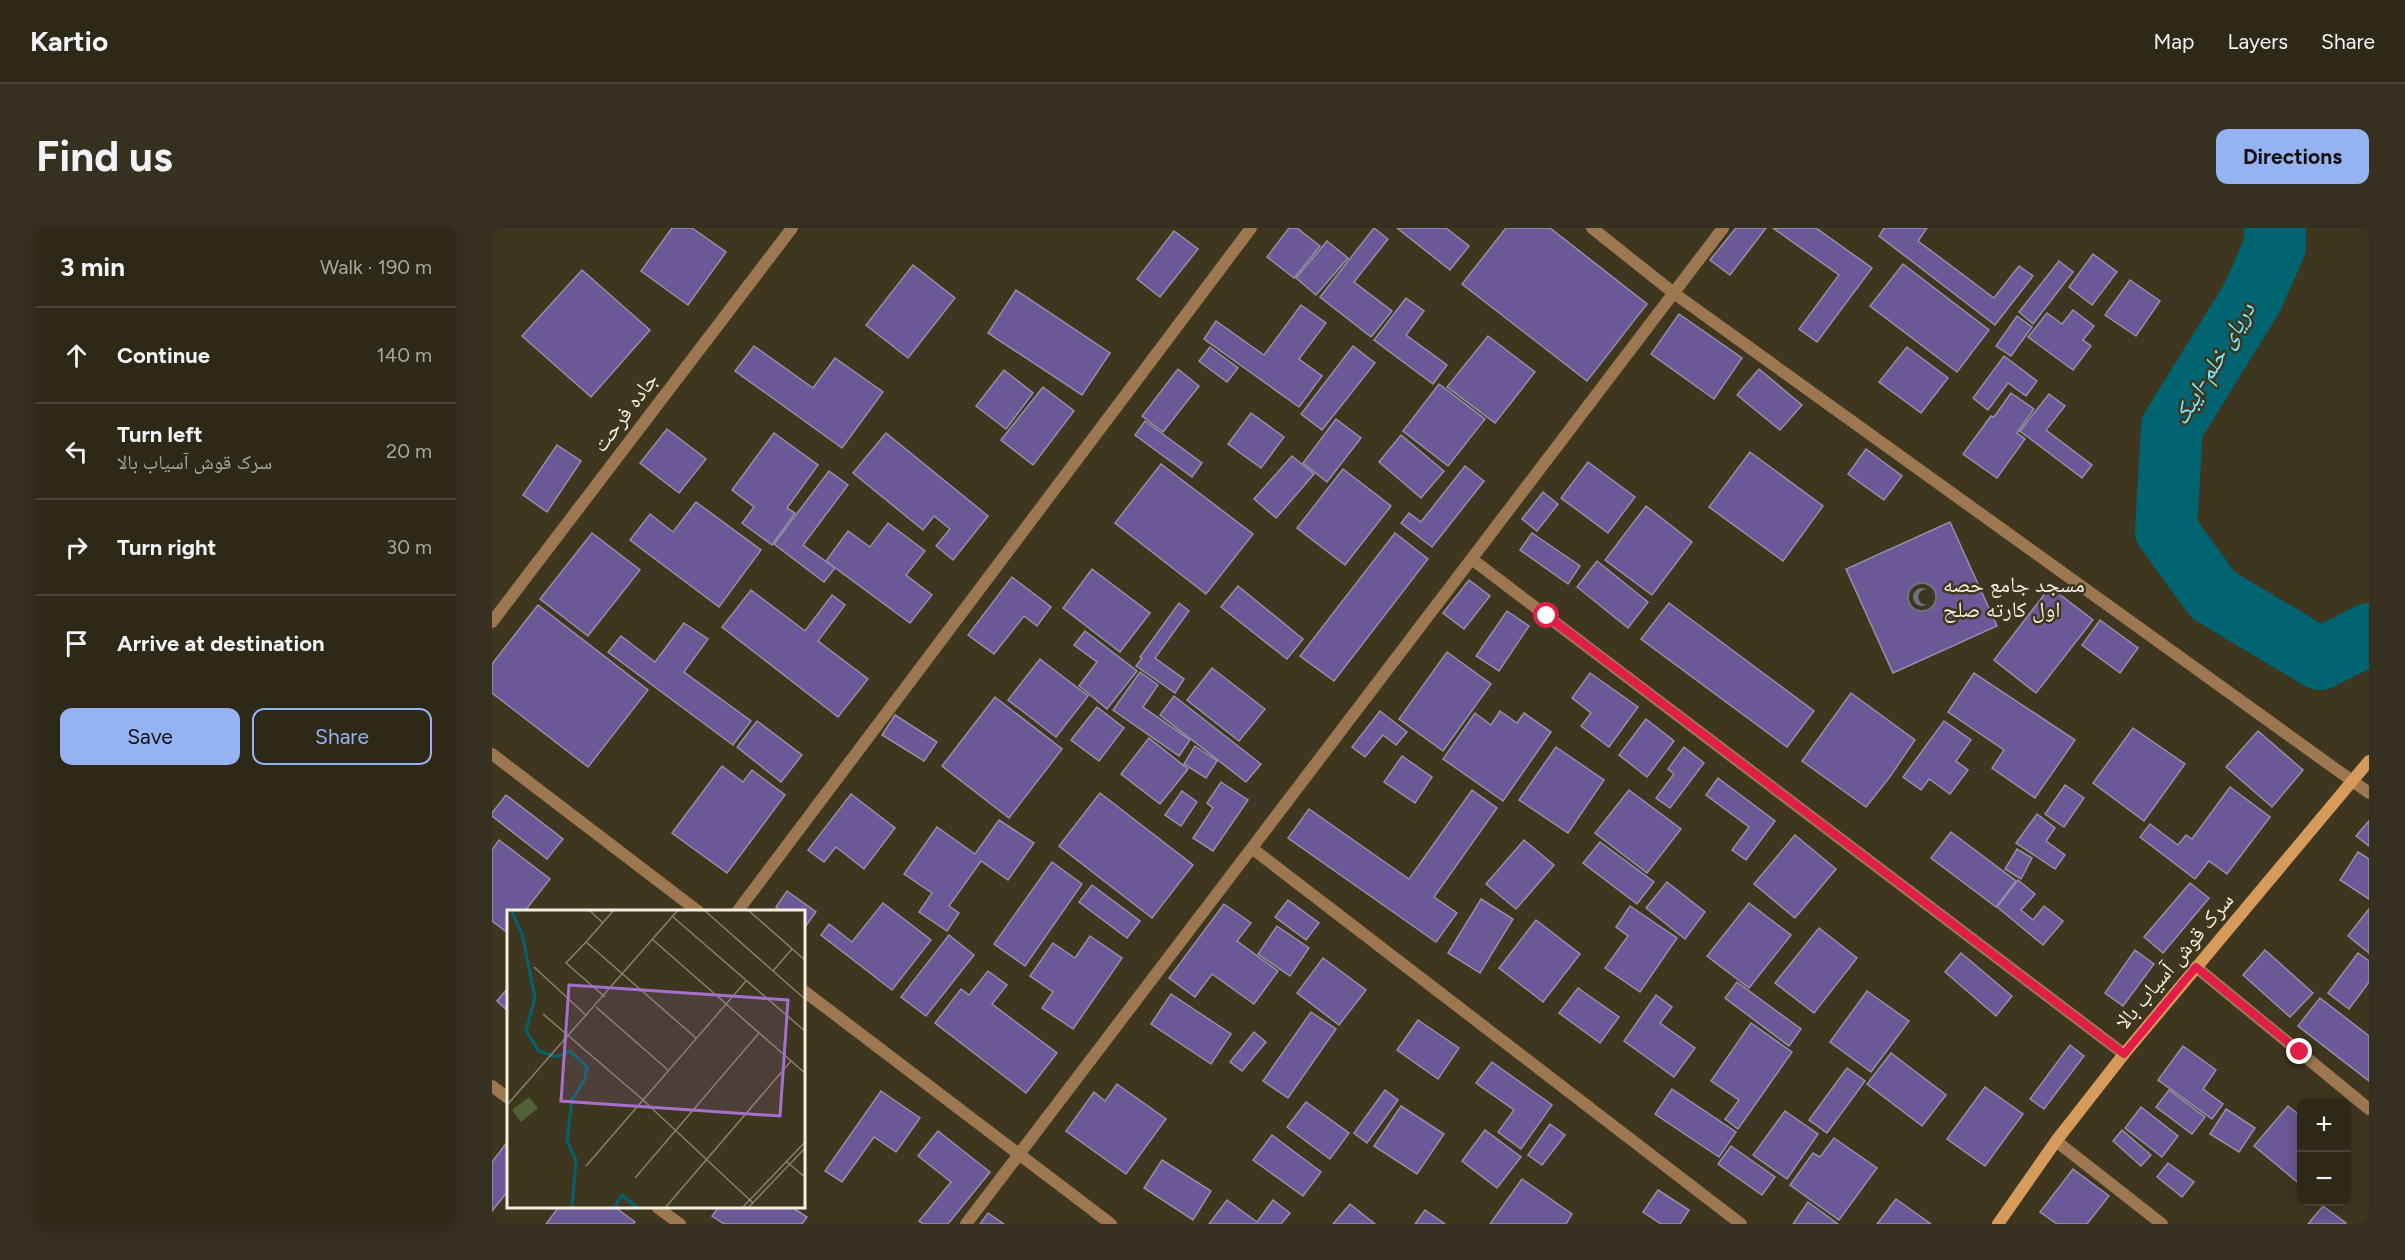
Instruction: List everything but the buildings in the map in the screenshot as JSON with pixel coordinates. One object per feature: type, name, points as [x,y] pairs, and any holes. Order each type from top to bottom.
[{"type":"street","name":"جاده فرحت","points":[[492,622],[792,228]]},
{"type":"street","points":[[739,910],[1251,228]]},
{"type":"street","points":[[1592,228],[1675,294],[2369,794]]},
{"type":"street","points":[[966,1224],[1473,560],[1723,228]]},
{"type":"street","points":[[1473,560],[2124,1054]]},
{"type":"street","points":[[492,754],[696,910]]},
{"type":"street","name":"سرک قوش آسیاب بالا","points":[[1998,1224],[2056,1141],[2124,1054],[2369,761]]},
{"type":"street","points":[[1252,849],[1741,1224]]},
{"type":"street","points":[[2196,967],[2369,1109]]},
{"type":"street","points":[[806,993],[1111,1224]]},
{"type":"street","points":[[492,1086],[507,1097]]},
{"type":"street","points":[[2056,1141],[2162,1224]]},
{"type":"street","points":[[659,1209],[680,1224]]},
{"type":"waterway","name":"دریای خلم-ایبک","points":[[2275,228],[2275,246],[2252,298],[2172,427],[2166,530],[2213,595],[2320,659],[2369,634]]},
{"type":"place","name":"مسجد جامع حصه اول کارته صلح","points":[[1922,597]]},
{"type":"route","points":[[1547,616],[2124,1054],[2196,967],[2300,1052]]}]
